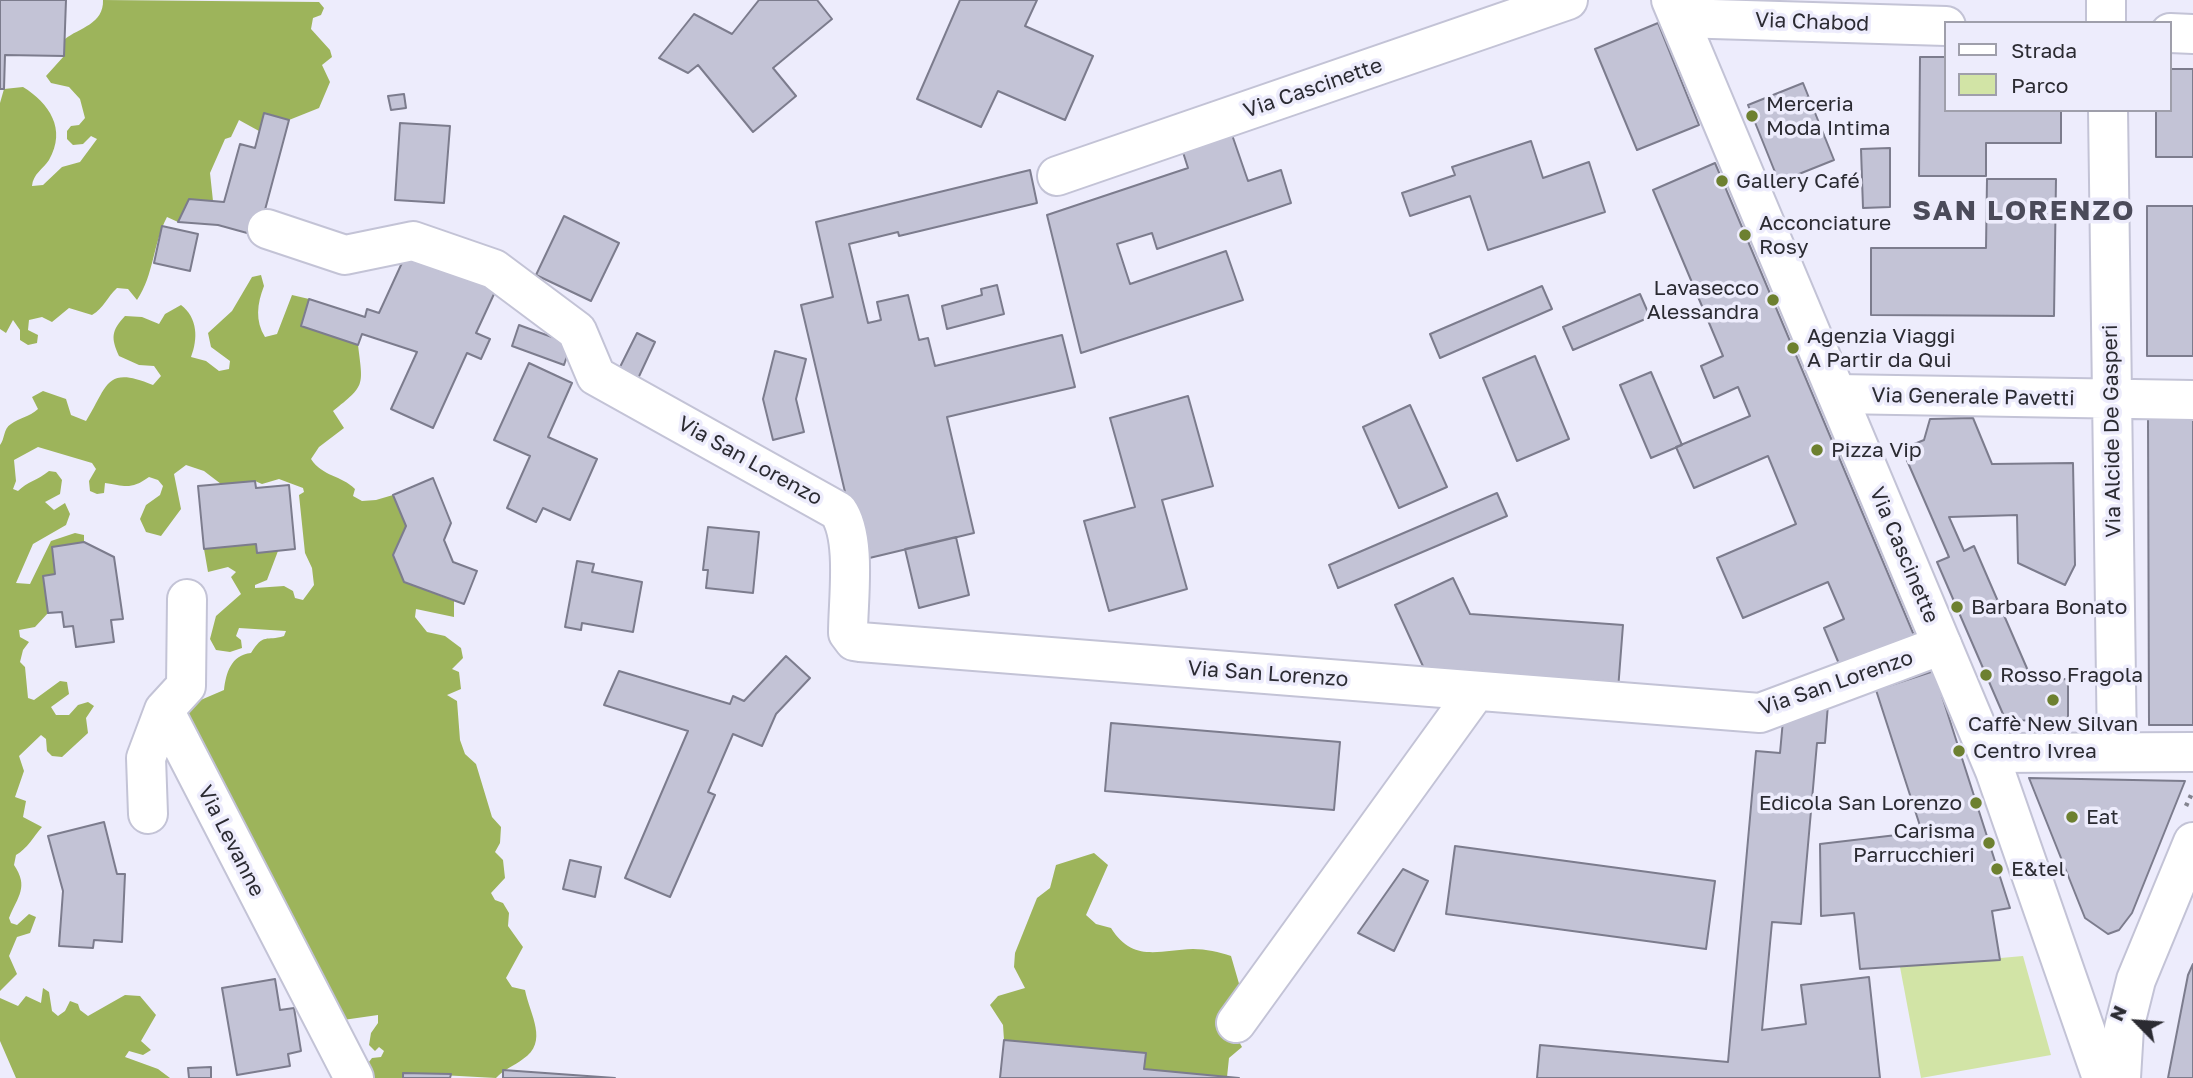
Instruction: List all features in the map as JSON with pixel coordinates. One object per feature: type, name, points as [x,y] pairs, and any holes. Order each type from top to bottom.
[{"type":"street","name":"Via Cascinette","points":[[1057,176],[1568,0]]},
{"type":"street","points":[[2106,0],[2106,21]]},
{"type":"street","name":"Via Cascinette","points":[[1675,9],[1987,753],[2102,1078]]},
{"type":"street","name":"Via Chabod","points":[[1675,9],[1944,26]]},
{"type":"street","points":[[2172,33],[2193,34]]},
{"type":"street","name":"Via Alcide De Gasperi","points":[[2108,112],[2117,752]]},
{"type":"street","name":"Via San Lorenzo","points":[[267,229],[345,255],[413,241],[494,269],[578,331],[596,376],[838,510],[845,524],[850,573],[848,633],[854,640],[1760,713],[1942,645]]},
{"type":"street","name":"Via Generale Pavetti","points":[[1837,394],[2193,400]]},
{"type":"street","points":[[148,814],[146,758],[164,710],[186,686],[187,599]]},
{"type":"street","points":[[1236,1023],[1476,691]]},
{"type":"street","name":"Via Levanne","points":[[164,710],[354,1078]]},
{"type":"street","points":[[1987,753],[2193,752]]},
{"type":"street","points":[[2121,1078],[2124,1028],[2136,980],[2193,842]]},
{"type":"green space","points":[[103,0],[319,2],[324,8],[321,15],[313,18],[311,29],[330,50],[332,57],[322,65],[330,82],[319,108],[289,120],[264,113],[259,131],[239,120],[231,137],[225,139],[210,173],[213,201],[189,199],[178,222],[167,217],[147,280],[137,300],[128,289],[117,288],[92,315],[69,308],[52,322],[42,317],[29,320],[28,330],[38,335],[37,343],[28,345],[20,340],[20,330],[13,320],[6,333],[0,329],[0,103],[4,89],[23,87],[41,101],[56,127],[54,149],[49,160],[34,178],[32,186],[43,185],[62,167],[80,162],[97,139],[91,136],[83,144],[73,145],[67,139],[67,131],[71,126],[79,125],[85,118],[80,99],[69,87],[51,83],[46,76],[64,56],[65,39],[95,20]]},
{"type":"green space","points":[[261,275],[264,286],[258,319],[265,337],[277,334],[292,295],[309,299],[301,326],[358,345],[360,384],[352,395],[333,411],[344,428],[319,447],[311,459],[321,469],[350,484],[355,489],[353,496],[362,501],[393,495],[406,526],[394,555],[404,582],[454,601],[454,617],[416,609],[415,617],[427,632],[445,636],[461,648],[463,658],[452,669],[459,672],[461,689],[447,695],[457,701],[460,740],[465,754],[476,764],[492,817],[501,827],[500,843],[495,852],[503,860],[505,878],[491,893],[495,900],[503,903],[509,913],[508,926],[523,947],[506,978],[512,987],[525,990],[536,1028],[535,1045],[531,1052],[496,1078],[404,1073],[403,1078],[364,1078],[365,1067],[372,1058],[381,1057],[384,1051],[379,1047],[375,1051],[369,1045],[371,1033],[378,1023],[378,1015],[343,1020],[312,967],[313,954],[183,717],[189,705],[224,690],[228,671],[234,661],[251,653],[262,640],[284,636],[286,631],[239,628],[236,636],[241,640],[242,648],[230,652],[216,650],[210,639],[216,616],[241,594],[231,577],[236,572],[228,567],[208,572],[204,549],[256,544],[278,551],[267,580],[255,585],[255,588],[284,586],[293,591],[295,598],[303,600],[314,585],[312,568],[305,553],[299,495],[304,492],[303,488],[279,479],[262,484],[255,481],[221,484],[204,471],[186,465],[174,474],[181,509],[161,536],[146,532],[140,519],[146,505],[160,495],[163,486],[158,480],[149,477],[128,486],[105,483],[104,493],[97,494],[90,491],[89,481],[96,469],[92,463],[38,447],[14,460],[16,481],[13,489],[18,491],[49,471],[56,472],[62,480],[60,494],[45,502],[54,510],[65,503],[70,514],[66,525],[33,544],[16,583],[30,584],[51,541],[75,533],[84,535],[84,542],[52,547],[55,574],[43,576],[48,613],[35,627],[19,630],[20,637],[29,642],[23,650],[20,662],[25,667],[28,698],[34,700],[60,681],[67,682],[69,694],[51,707],[56,715],[69,715],[78,705],[88,702],[94,706],[86,718],[88,733],[62,757],[52,756],[47,751],[46,739],[41,735],[19,756],[24,771],[15,797],[26,801],[23,817],[42,827],[16,855],[14,865],[21,879],[21,886],[9,918],[11,923],[17,925],[29,914],[36,917],[30,933],[17,937],[9,956],[17,974],[0,991],[0,445],[5,431],[14,422],[38,409],[32,397],[43,391],[66,399],[71,415],[86,421],[104,389],[117,378],[137,379],[153,385],[161,376],[154,366],[139,365],[119,356],[116,350],[115,331],[125,316],[142,317],[159,324],[165,314],[181,305],[191,316],[195,329],[191,357],[206,361],[219,371],[229,369],[230,361],[211,347],[208,333],[232,311],[252,277]]},
{"type":"green space","points":[[1094,853],[1108,865],[1086,915],[1096,924],[1111,928],[1119,939],[1138,950],[1158,952],[1198,949],[1231,956],[1240,987],[1223,1013],[1242,1047],[1229,1058],[1227,1077],[1144,1069],[1146,1053],[1004,1040],[1003,1025],[990,1005],[998,996],[1025,988],[1014,967],[1015,953],[1037,898],[1050,888],[1056,865]]},
{"type":"green space","points":[[2023,956],[2051,1055],[1921,1078],[1900,967]]},
{"type":"green space","points":[[43,988],[49,992],[52,1011],[58,1016],[65,1011],[70,1001],[78,1004],[80,1010],[88,1016],[125,995],[140,996],[156,1015],[141,1041],[151,1050],[143,1055],[129,1051],[125,1057],[158,1069],[170,1078],[16,1078],[0,1041],[0,998],[18,1006],[26,996],[41,1003]]},
{"type":"building","points":[[0,0],[66,0],[64,56],[5,55],[4,89],[0,89]]},
{"type":"building","points":[[759,0],[817,0],[832,19],[773,68],[796,96],[753,132],[698,65],[688,73],[659,58],[694,14],[732,34]]},
{"type":"building","points":[[960,0],[1037,0],[1025,26],[1093,56],[1065,120],[998,91],[981,127],[917,99]]},
{"type":"building","points":[[1658,23],[1699,125],[1637,150],[1595,49]]},
{"type":"building","points":[[1920,57],[1944,57],[1944,112],[2061,112],[2061,143],[1986,143],[1986,176],[1919,176]]},
{"type":"building","points":[[2172,69],[2193,69],[2193,157],[2156,157],[2156,112],[2172,112]]},
{"type":"building","points":[[1803,83],[1834,160],[1779,182],[1748,105]]},
{"type":"building","points":[[404,94],[406,108],[391,110],[388,96]]},
{"type":"building","points":[[264,113],[289,120],[258,236],[218,225],[178,222],[189,199],[224,202],[240,144],[255,148]]},
{"type":"building","points":[[400,123],[450,126],[444,203],[395,200]]},
{"type":"building","points":[[1230,129],[1248,181],[1281,170],[1291,203],[1157,249],[1152,233],[1117,244],[1130,284],[1226,251],[1243,300],[1081,353],[1047,215],[1188,168],[1181,146]]},
{"type":"building","points":[[1531,141],[1543,178],[1589,162],[1605,212],[1488,250],[1470,196],[1410,216],[1402,193],[1455,175],[1452,167]]},
{"type":"building","points":[[1890,148],[1890,207],[1863,208],[1861,149]]},
{"type":"building","points":[[1715,163],[1916,640],[1842,671],[1824,628],[1844,619],[1828,582],[1743,618],[1717,558],[1796,524],[1768,456],[1694,488],[1676,447],[1750,416],[1738,387],[1714,398],[1701,366],[1723,356],[1653,190]]},
{"type":"building","points":[[1030,170],[1037,203],[899,236],[898,232],[849,244],[868,323],[881,320],[877,302],[908,295],[919,340],[928,338],[935,366],[1062,335],[1075,387],[947,417],[974,533],[861,560],[801,305],[833,297],[816,222]]},
{"type":"building","points":[[1987,179],[2056,179],[2054,316],[1871,315],[1871,248],[1986,248]]},
{"type":"building","points":[[2147,206],[2193,206],[2193,356],[2147,356]]},
{"type":"building","points":[[564,216],[619,243],[591,301],[536,275]]},
{"type":"building","points":[[162,226],[198,234],[190,271],[154,263]]},
{"type":"building","points":[[412,241],[500,281],[476,333],[490,339],[481,359],[467,353],[433,428],[391,409],[417,352],[362,334],[358,345],[301,326],[309,299],[365,317],[367,309],[379,313]]},
{"type":"building","points":[[997,285],[1004,314],[947,329],[942,306],[982,295],[981,289]]},
{"type":"building","points":[[1542,286],[1552,309],[1440,358],[1430,334]]},
{"type":"building","points":[[1640,294],[1650,317],[1573,350],[1563,327]]},
{"type":"building","points":[[519,325],[571,344],[564,365],[512,346]]},
{"type":"building","points":[[637,333],[655,342],[635,385],[616,375]]},
{"type":"building","points":[[775,351],[806,359],[796,399],[804,432],[773,440],[763,399]]},
{"type":"building","points":[[1535,356],[1569,439],[1517,461],[1483,378]]},
{"type":"building","points":[[529,363],[572,383],[548,437],[597,459],[570,520],[543,508],[536,522],[507,508],[530,456],[494,440]]},
{"type":"building","points":[[1651,372],[1682,445],[1651,458],[1620,385]]},
{"type":"building","points":[[1188,396],[1213,486],[1162,500],[1187,589],[1109,611],[1084,521],[1135,507],[1110,418]]},
{"type":"building","points":[[1410,405],[1447,487],[1399,508],[1363,427]]},
{"type":"building","points":[[1973,418],[1992,464],[2073,463],[2075,565],[2065,585],[2018,563],[2017,515],[1949,517],[1964,551],[1974,546],[2032,680],[2068,679],[2068,719],[2006,721],[1937,562],[1949,557],[1902,449],[1924,440],[1930,419]]},
{"type":"building","points":[[2148,419],[2193,419],[2193,725],[2149,725]]},
{"type":"building","points":[[433,478],[451,523],[444,540],[453,562],[477,571],[464,604],[404,582],[393,555],[406,526],[393,495]]},
{"type":"building","points":[[255,481],[256,488],[289,485],[295,549],[257,553],[256,544],[204,549],[198,486]]},
{"type":"building","points":[[1497,493],[1507,516],[1338,588],[1329,565]]},
{"type":"building","points":[[708,527],[759,532],[753,593],[706,588],[708,570],[703,570]]},
{"type":"building","points":[[956,537],[969,595],[919,608],[905,549]]},
{"type":"building","points":[[84,542],[114,557],[123,619],[111,620],[114,642],[76,647],[73,626],[64,627],[62,612],[48,613],[43,576],[55,574],[52,547]]},
{"type":"building","points":[[577,561],[594,564],[592,572],[642,582],[633,632],[582,623],[581,630],[565,627]]},
{"type":"building","points":[[1453,578],[1470,614],[1623,625],[1618,690],[1427,675],[1395,605]]},
{"type":"building","points":[[786,656],[810,678],[776,714],[762,746],[733,734],[708,792],[715,795],[670,897],[625,878],[688,731],[604,705],[619,671],[730,704],[733,696],[744,701]]},
{"type":"building","points":[[1934,671],[2010,908],[1992,911],[2000,960],[1860,969],[1854,913],[1821,916],[1820,844],[1922,832],[1876,690]]},
{"type":"building","points":[[1828,704],[1825,743],[1817,743],[1801,924],[1772,922],[1762,1030],[1806,1024],[1801,985],[1869,977],[1880,1078],[1537,1078],[1540,1045],[1728,1062],[1756,751],[1780,753],[1783,720]]},
{"type":"building","points":[[1111,723],[1340,742],[1334,810],[1105,791]]},
{"type":"building","points":[[2029,778],[2185,781],[2132,913],[2119,930],[2108,934],[2085,918]]},
{"type":"building","points":[[104,822],[117,874],[125,874],[122,942],[94,940],[93,948],[59,946],[63,891],[48,836]]},
{"type":"building","points":[[1455,846],[1715,881],[1706,949],[1446,914]]},
{"type":"building","points":[[570,860],[601,867],[595,897],[563,889]]},
{"type":"building","points":[[1403,869],[1428,881],[1394,951],[1358,933]]},
{"type":"building","points":[[2193,964],[2193,1078],[2168,1078],[2188,975]]},
{"type":"building","points":[[275,979],[280,1010],[294,1008],[301,1051],[288,1054],[290,1066],[237,1075],[222,988]]},
{"type":"building","points":[[1004,1040],[1146,1053],[1144,1069],[1239,1078],[1000,1078]]},
{"type":"building","points":[[211,1067],[211,1078],[189,1078],[188,1068]]},
{"type":"building","points":[[503,1070],[615,1078],[503,1078]]},
{"type":"building","points":[[403,1073],[451,1074],[450,1078],[403,1078]]},
{"type":"place","name":"Merceria Moda Intima","points":[[1752,116]]},
{"type":"place","name":"Gallery Café","points":[[1722,181]]},
{"type":"place","name":"Acconciature Rosy","points":[[1745,235]]},
{"type":"place","name":"Lavasecco Alessandra","points":[[1773,300]]},
{"type":"place","name":"Agenzia Viaggi A Partir da Qui","points":[[1793,348]]},
{"type":"place","name":"Pizza Vip","points":[[1817,450]]},
{"type":"place","name":"Barbara Bonato","points":[[1957,607]]},
{"type":"place","name":"Rosso Fragola","points":[[1986,675]]},
{"type":"place","name":"Caffè New Silvan","points":[[2053,700]]},
{"type":"place","name":"Centro Ivrea","points":[[1959,751]]},
{"type":"place","name":"Edicola San Lorenzo","points":[[1976,803]]},
{"type":"place","name":"Eat","points":[[2072,817]]},
{"type":"place","name":"Carisma Parrucchieri","points":[[1989,843]]},
{"type":"place","name":"E&tel","points":[[1997,869]]},
{"type":"district","name":"SAN LORENZO","points":[[2024,211]]}]
